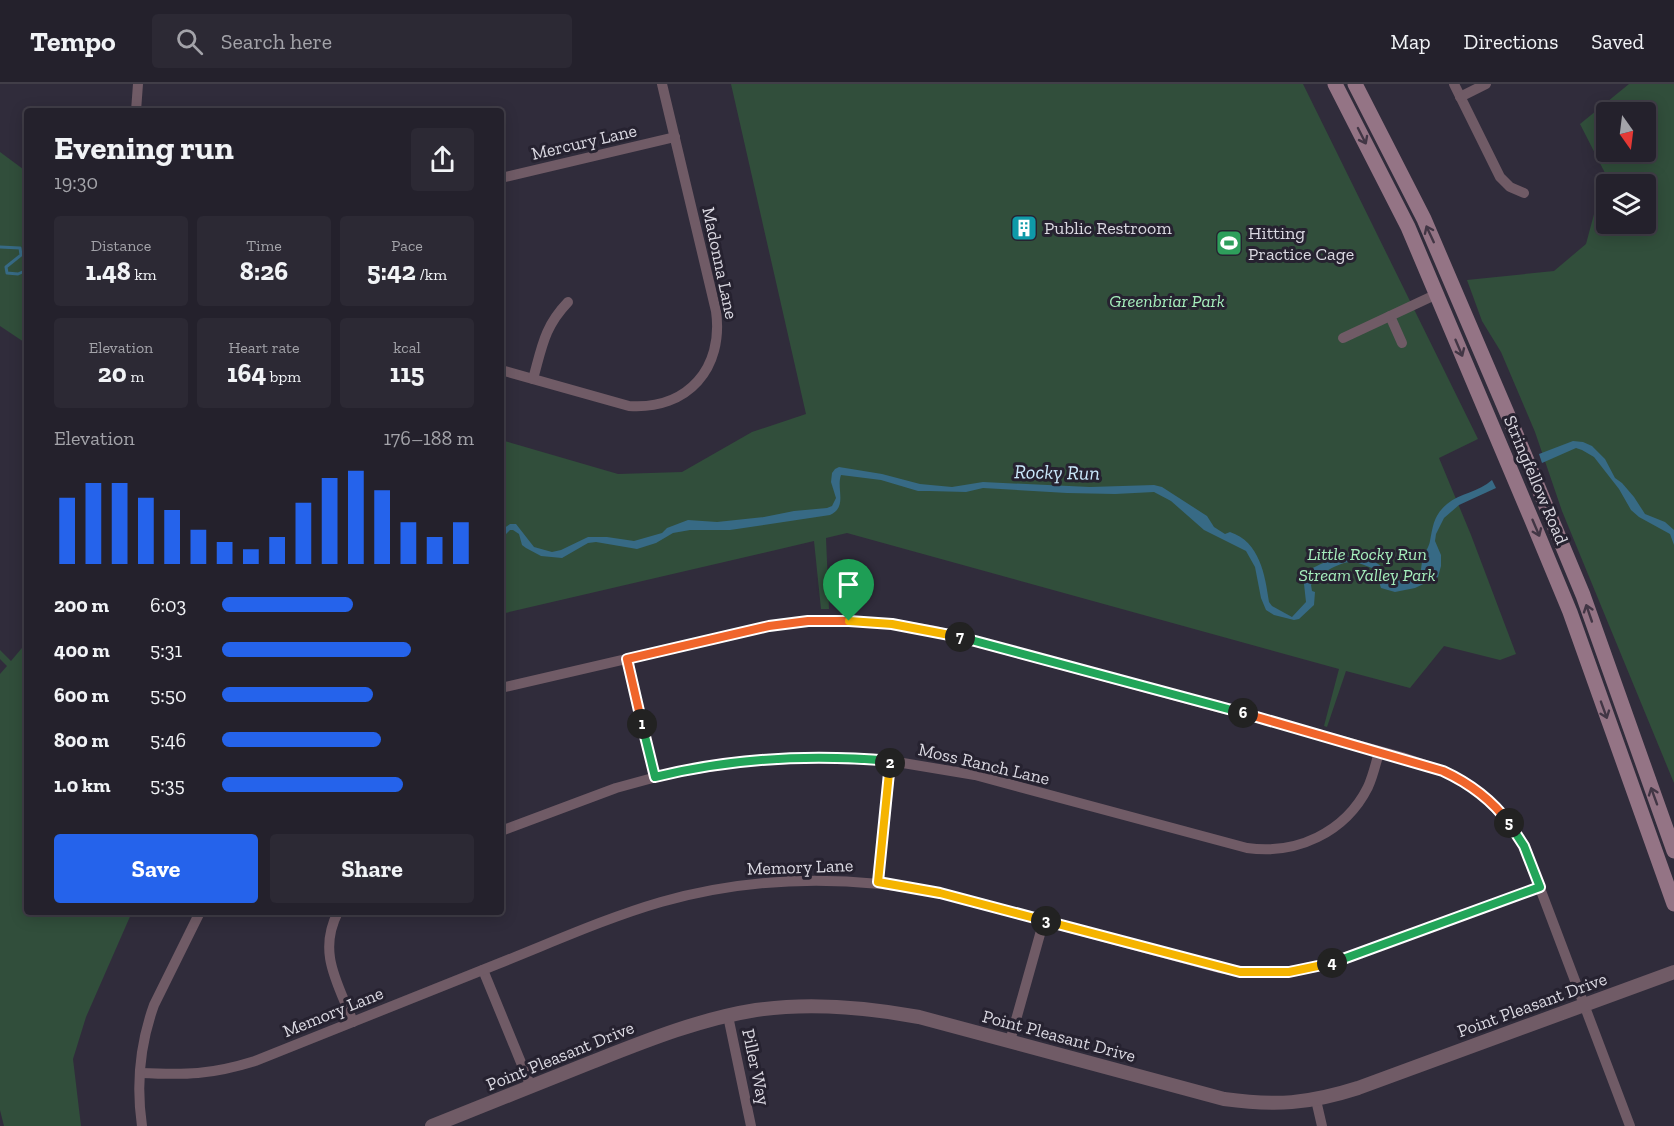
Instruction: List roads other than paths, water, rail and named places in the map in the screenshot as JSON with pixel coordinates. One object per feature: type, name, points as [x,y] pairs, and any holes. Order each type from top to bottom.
[{"type":"main road","name":"Stringfellow Road","points":[[1335,84],[1389,188],[1437,294],[1570,612],[1674,904]]},
{"type":"main road","name":"Stringfellow Road","points":[[1355,84],[1427,226],[1513,426],[1583,595],[1674,851]]},
{"type":"street","points":[[136,108],[138,84]]},
{"type":"street","name":"Madonna Lane","points":[[504,371],[629,406],[642,407],[659,405],[676,398],[691,388],[707,369],[717,341],[716,311],[662,84]]},
{"type":"street","points":[[1454,84],[1500,177],[1510,187],[1524,193]]},
{"type":"street","points":[[1460,97],[1486,84]]},
{"type":"street","name":"Mercury Lane","points":[[504,177],[675,137]]},
{"type":"street","points":[[1343,338],[1437,294]]},
{"type":"street","points":[[532,379],[548,328],[554,317],[568,302]]},
{"type":"street","points":[[1390,316],[1402,343]]},
{"type":"street","points":[[504,687],[769,626],[808,621],[892,624],[960,637],[1443,771],[1465,782],[1483,795],[1517,834],[1532,864],[1628,1125]]},
{"type":"street","points":[[627,659],[655,777]]},
{"type":"street","name":"Moss Ranch Lane","points":[[504,830],[587,798],[655,777],[715,765],[774,759],[832,757],[891,761],[975,775],[1247,848],[1270,850],[1310,841],[1337,825],[1360,801],[1368,787],[1379,752]]},
{"type":"street","points":[[878,882],[891,761]]},
{"type":"street","name":"Memory Lane","points":[[140,1073],[192,1075],[226,1070],[255,1061],[624,914],[698,893],[743,885],[791,881],[878,882],[940,893],[1219,968],[1256,973],[1305,970],[1332,963],[1540,887]]},
{"type":"street","points":[[142,1126],[139,1101],[145,1034],[154,1005],[199,915]]},
{"type":"street","points":[[337,915],[328,938],[329,958],[353,1022]]},
{"type":"street","points":[[1010,1041],[1044,920]]},
{"type":"street","points":[[483,970],[531,1087]]},
{"type":"street","name":"Point Pleasant Drive","points":[[432,1126],[678,1029],[728,1016],[791,1007],[857,1008],[919,1017],[1224,1099],[1276,1104],[1316,1100],[1358,1088],[1674,972]]},
{"type":"street","name":"Piller Way","points":[[728,1016],[752,1126]]},
{"type":"street","points":[[1316,1100],[1322,1126]]},
{"type":"water","points":[[1573,441],[1592,446],[1605,459],[1615,478],[1634,497],[1645,514],[1665,522],[1674,530],[1674,545],[1670,534],[1631,510],[1619,489],[1594,457],[1576,448],[1542,463],[1539,454]]},
{"type":"water","name":"Rocky Run","points":[[839,467],[882,474],[920,484],[952,487],[983,482],[1090,487],[1154,485],[1162,487],[1207,516],[1214,527],[1225,534],[1230,532],[1248,543],[1263,571],[1269,602],[1292,617],[1306,602],[1303,575],[1330,560],[1361,556],[1378,564],[1395,580],[1419,576],[1439,512],[1452,500],[1492,480],[1496,488],[1459,505],[1444,518],[1435,541],[1441,555],[1438,577],[1415,588],[1395,592],[1381,588],[1375,569],[1355,562],[1347,562],[1323,573],[1314,581],[1311,585],[1312,591],[1315,592],[1314,605],[1299,619],[1294,620],[1274,615],[1266,610],[1261,598],[1255,567],[1246,551],[1204,530],[1171,501],[1154,492],[1067,493],[983,488],[966,492],[918,491],[881,480],[841,475],[839,507],[830,515],[730,530],[690,530],[673,533],[656,543],[637,549],[596,542],[588,543],[562,558],[541,556],[526,548],[522,545],[519,534],[513,530],[504,536],[504,528],[510,524],[516,524],[534,547],[552,552],[588,537],[634,541],[662,533],[667,528],[688,520],[717,522],[827,508],[832,506],[836,498],[831,482],[835,469]]},
{"type":"waterway","points":[[0,247],[20,248],[21,255],[6,267],[7,273],[18,274],[24,271]]},
{"type":"place","name":"Public Restroom","points":[[1024,228]]},
{"type":"place","name":"Hitting Practice Cage","points":[[1229,243]]},
{"type":"park label","name":"Greenbriar Park","points":[[1167,301]]},
{"type":"park label","name":"Little Rocky Run Stream Valley Park","points":[[1367,564]]}]
